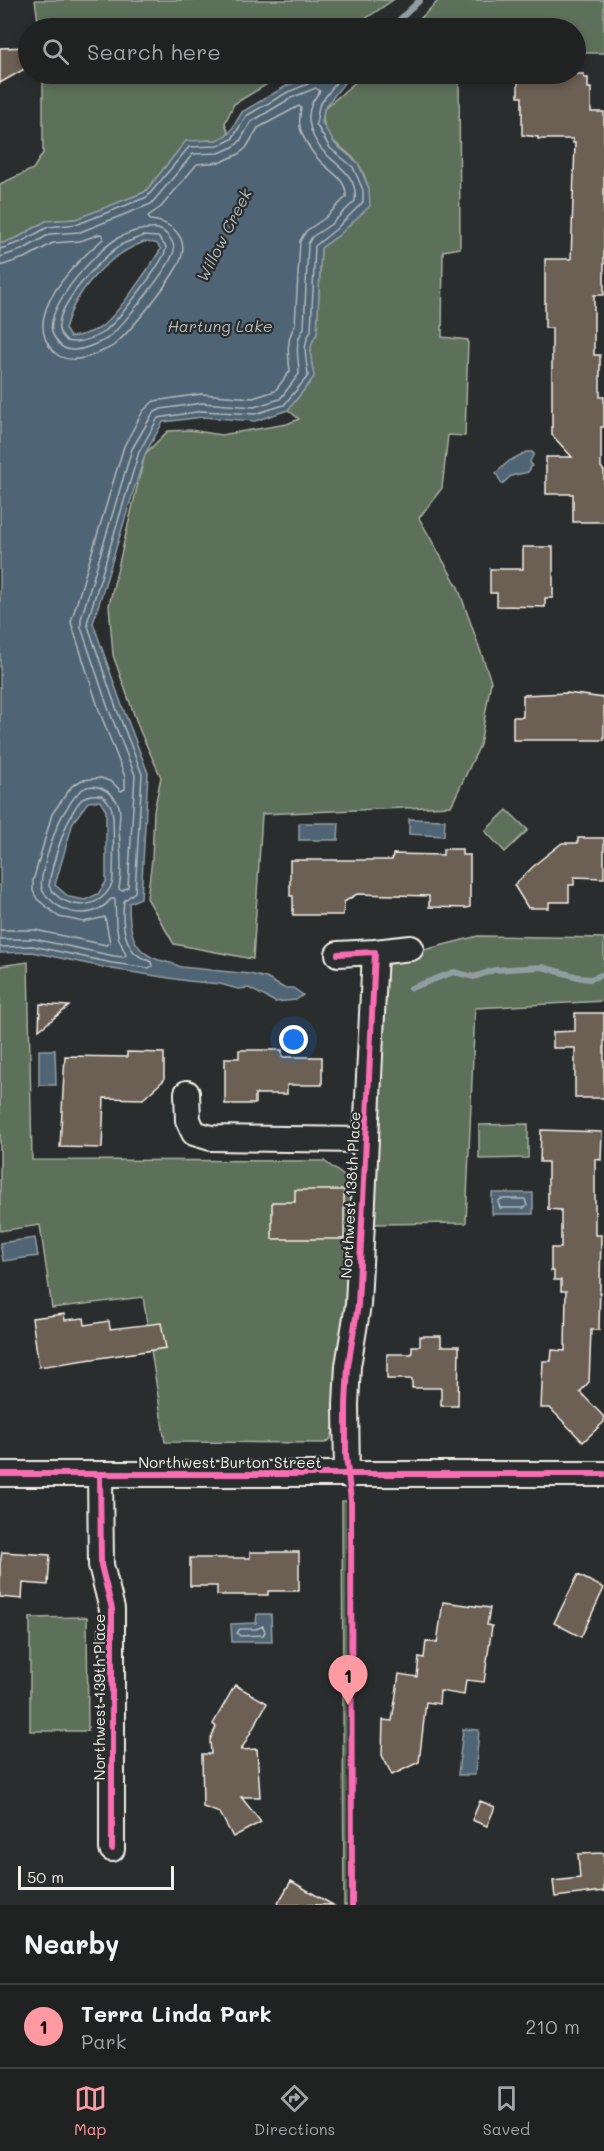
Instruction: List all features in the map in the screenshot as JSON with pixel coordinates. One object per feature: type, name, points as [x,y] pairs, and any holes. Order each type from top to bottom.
[{"type":"street","points":[[338,954],[411,948]]},
{"type":"street","name":"Northwest 138th Place","points":[[347,1475],[348,1366],[358,1305],[375,952]]},
{"type":"street","points":[[188,1094],[188,1120],[194,1133],[211,1138],[365,1140]]},
{"type":"street","name":"Northwest Burton Street","points":[[0,1474],[604,1474]]},
{"type":"street","name":"Northwest 139th Place","points":[[100,1474],[101,1565],[112,1609],[112,1849]]},
{"type":"green space","points":[[35,0],[393,0],[367,18],[38,18]]},
{"type":"green space","points":[[439,0],[604,0],[604,53],[586,53],[586,18],[421,18]]},
{"type":"green space","points":[[43,84],[267,84],[234,104],[225,123],[229,134],[217,140],[186,141],[145,192],[76,219],[46,221],[19,237],[0,244],[0,184],[33,169],[43,153]]},
{"type":"green space","points":[[353,84],[459,84],[460,248],[443,251],[442,337],[468,340],[465,436],[448,435],[442,488],[419,518],[458,587],[491,681],[480,745],[451,806],[262,814],[253,959],[174,944],[147,898],[152,860],[154,811],[161,777],[140,731],[113,655],[109,605],[145,454],[168,431],[190,430],[221,435],[287,424],[299,419],[288,410],[314,377],[311,349],[317,334],[321,248],[339,235],[369,189],[357,162],[328,135],[323,120],[324,109]]},
{"type":"green space","points":[[507,810],[528,830],[505,852],[485,831]]},
{"type":"green space","points":[[478,936],[604,938],[604,1001],[475,1008],[466,1223],[373,1224],[383,972],[393,959]]},
{"type":"green space","points":[[28,962],[32,1160],[324,1161],[352,1182],[348,1293],[336,1375],[333,1432],[330,1440],[325,1443],[165,1442],[143,1297],[52,1308],[40,1225],[0,1231],[0,966]]},
{"type":"green space","points":[[528,1124],[528,1158],[479,1159],[479,1125]]},
{"type":"green space","points":[[342,1501],[352,1501],[354,1905],[344,1905]]},
{"type":"green space","points":[[87,1617],[88,1731],[30,1731],[30,1618]]},
{"type":"water","name":"Hartung Lake","points":[[291,84],[343,84],[324,109],[322,123],[335,144],[358,163],[369,189],[370,206],[339,235],[321,248],[317,334],[311,349],[314,377],[288,410],[255,421],[203,417],[163,422],[145,454],[93,623],[148,773],[141,898],[129,903],[131,930],[137,945],[150,956],[181,967],[250,974],[266,978],[284,988],[293,988],[303,995],[296,1000],[275,1002],[249,988],[238,989],[220,984],[112,969],[32,952],[0,953],[0,244],[19,237],[46,221],[76,219],[145,192],[186,141],[217,140],[229,134],[242,112]],"holes":[[[144,242],[156,243],[161,249],[113,315],[98,329],[70,337],[65,329],[70,315],[76,301],[94,276],[105,265],[130,248]],[[100,801],[106,811],[106,882],[98,894],[85,900],[69,897],[55,885],[73,822],[88,802]]]},
{"type":"water","points":[[526,452],[534,454],[530,461],[532,466],[528,472],[511,476],[502,484],[496,473],[509,461]]},
{"type":"water","points":[[409,819],[445,820],[444,836],[409,834]]},
{"type":"water","points":[[299,823],[339,823],[338,840],[299,840]]},
{"type":"water","points":[[39,1050],[55,1050],[56,1085],[39,1085]]},
{"type":"water","points":[[492,1193],[533,1193],[533,1214],[492,1214]]},
{"type":"water","points":[[35,1238],[38,1256],[3,1261],[0,1243]]},
{"type":"water","points":[[257,1614],[271,1614],[272,1642],[232,1642],[231,1624],[256,1623]]},
{"type":"water","points":[[463,1729],[479,1730],[475,1775],[458,1775]]},
{"type":"building","points":[[18,47],[18,73],[0,83],[0,48]]},
{"type":"building","points":[[586,78],[588,78],[588,88],[591,88],[591,112],[604,112],[604,295],[594,295],[594,355],[600,355],[600,397],[604,397],[601,467],[604,471],[604,522],[573,522],[573,494],[546,494],[546,457],[572,457],[552,435],[552,328],[545,328],[545,259],[571,259],[575,143],[573,139],[538,139],[538,137],[522,135],[522,97],[518,97],[518,84],[586,84]]},
{"type":"building","points":[[523,547],[553,547],[553,598],[545,598],[545,607],[497,606],[497,593],[490,593],[490,569],[523,569]]},
{"type":"building","points":[[567,693],[604,698],[604,740],[513,740],[513,717],[523,717],[523,695]]},
{"type":"building","points":[[578,838],[604,838],[604,878],[574,877],[574,885],[569,885],[569,902],[549,902],[549,908],[528,908],[514,885],[562,843],[578,843]]},
{"type":"building","points":[[443,849],[462,849],[462,855],[470,855],[470,907],[429,907],[429,896],[357,894],[344,902],[343,915],[293,915],[293,896],[290,896],[290,860],[392,860],[393,854],[443,855]]},
{"type":"building","points":[[40,1004],[69,1006],[39,1030]]},
{"type":"building","points":[[575,1013],[604,1013],[604,1098],[575,1098],[575,1048],[553,1048],[553,1032],[575,1031]]},
{"type":"building","points":[[239,1050],[282,1050],[282,1057],[322,1057],[322,1085],[287,1085],[287,1094],[255,1094],[255,1104],[225,1104],[225,1058],[239,1058]]},
{"type":"building","points":[[127,1052],[164,1053],[164,1080],[143,1099],[104,1098],[102,1148],[60,1147],[65,1056],[127,1057]]},
{"type":"building","points":[[541,1130],[602,1132],[601,1160],[595,1159],[595,1235],[601,1235],[599,1330],[591,1330],[589,1382],[580,1392],[604,1417],[604,1422],[583,1442],[550,1408],[541,1408],[543,1361],[551,1361],[552,1350],[565,1351],[566,1291],[561,1291],[561,1280],[554,1280],[554,1271],[551,1271],[551,1248],[561,1248],[561,1210],[548,1209],[548,1162],[540,1162]]},
{"type":"building","points":[[295,1190],[344,1190],[344,1239],[272,1239],[272,1202],[295,1202]]},
{"type":"building","points":[[64,1314],[65,1320],[84,1318],[85,1325],[109,1321],[110,1329],[161,1323],[166,1348],[39,1367],[32,1318]]},
{"type":"building","points":[[420,1336],[441,1336],[441,1346],[459,1346],[458,1406],[441,1406],[441,1388],[412,1388],[412,1379],[387,1379],[387,1354],[412,1354],[412,1346],[420,1346]]},
{"type":"building","points":[[2,1552],[50,1555],[48,1585],[23,1583],[22,1599],[0,1597]]},
{"type":"building","points":[[250,1552],[299,1552],[299,1591],[268,1591],[268,1595],[217,1595],[217,1586],[190,1586],[190,1558],[250,1558]]},
{"type":"building","points":[[578,1575],[604,1588],[581,1637],[554,1623]]},
{"type":"building","points":[[443,1602],[490,1608],[487,1625],[492,1626],[484,1682],[466,1680],[464,1695],[440,1691],[439,1704],[426,1702],[419,1762],[392,1775],[382,1755],[383,1720],[392,1721],[399,1674],[417,1677],[419,1657],[424,1658],[426,1641],[437,1643]]},
{"type":"building","points":[[235,1685],[267,1703],[241,1750],[257,1749],[260,1797],[241,1797],[261,1822],[233,1837],[220,1813],[203,1807],[202,1754],[211,1754],[210,1740],[216,1727],[213,1724]]},
{"type":"building","points":[[480,1801],[495,1807],[487,1826],[472,1820]]},
{"type":"building","points":[[604,1853],[604,1891],[555,1897],[553,1881],[580,1878],[578,1854]]},
{"type":"building","points":[[291,1881],[333,1905],[277,1905]]},
{"type":"waterway","name":"Willow Creek","points":[[401,18],[420,0]]},
{"type":"waterway","points":[[411,988],[454,972],[474,977],[494,970],[542,967],[590,979],[604,974]]},
{"type":"cycle path","points":[[338,954],[375,952],[358,1305],[348,1366],[346,1404],[346,1455],[351,1501],[352,1905]]},
{"type":"cycle path","points":[[0,1474],[604,1474]]},
{"type":"cycle path","points":[[100,1474],[101,1565],[112,1609],[112,1849]]},
{"type":"place","name":"Terra Linda Park","points":[[348,1705]]}]
